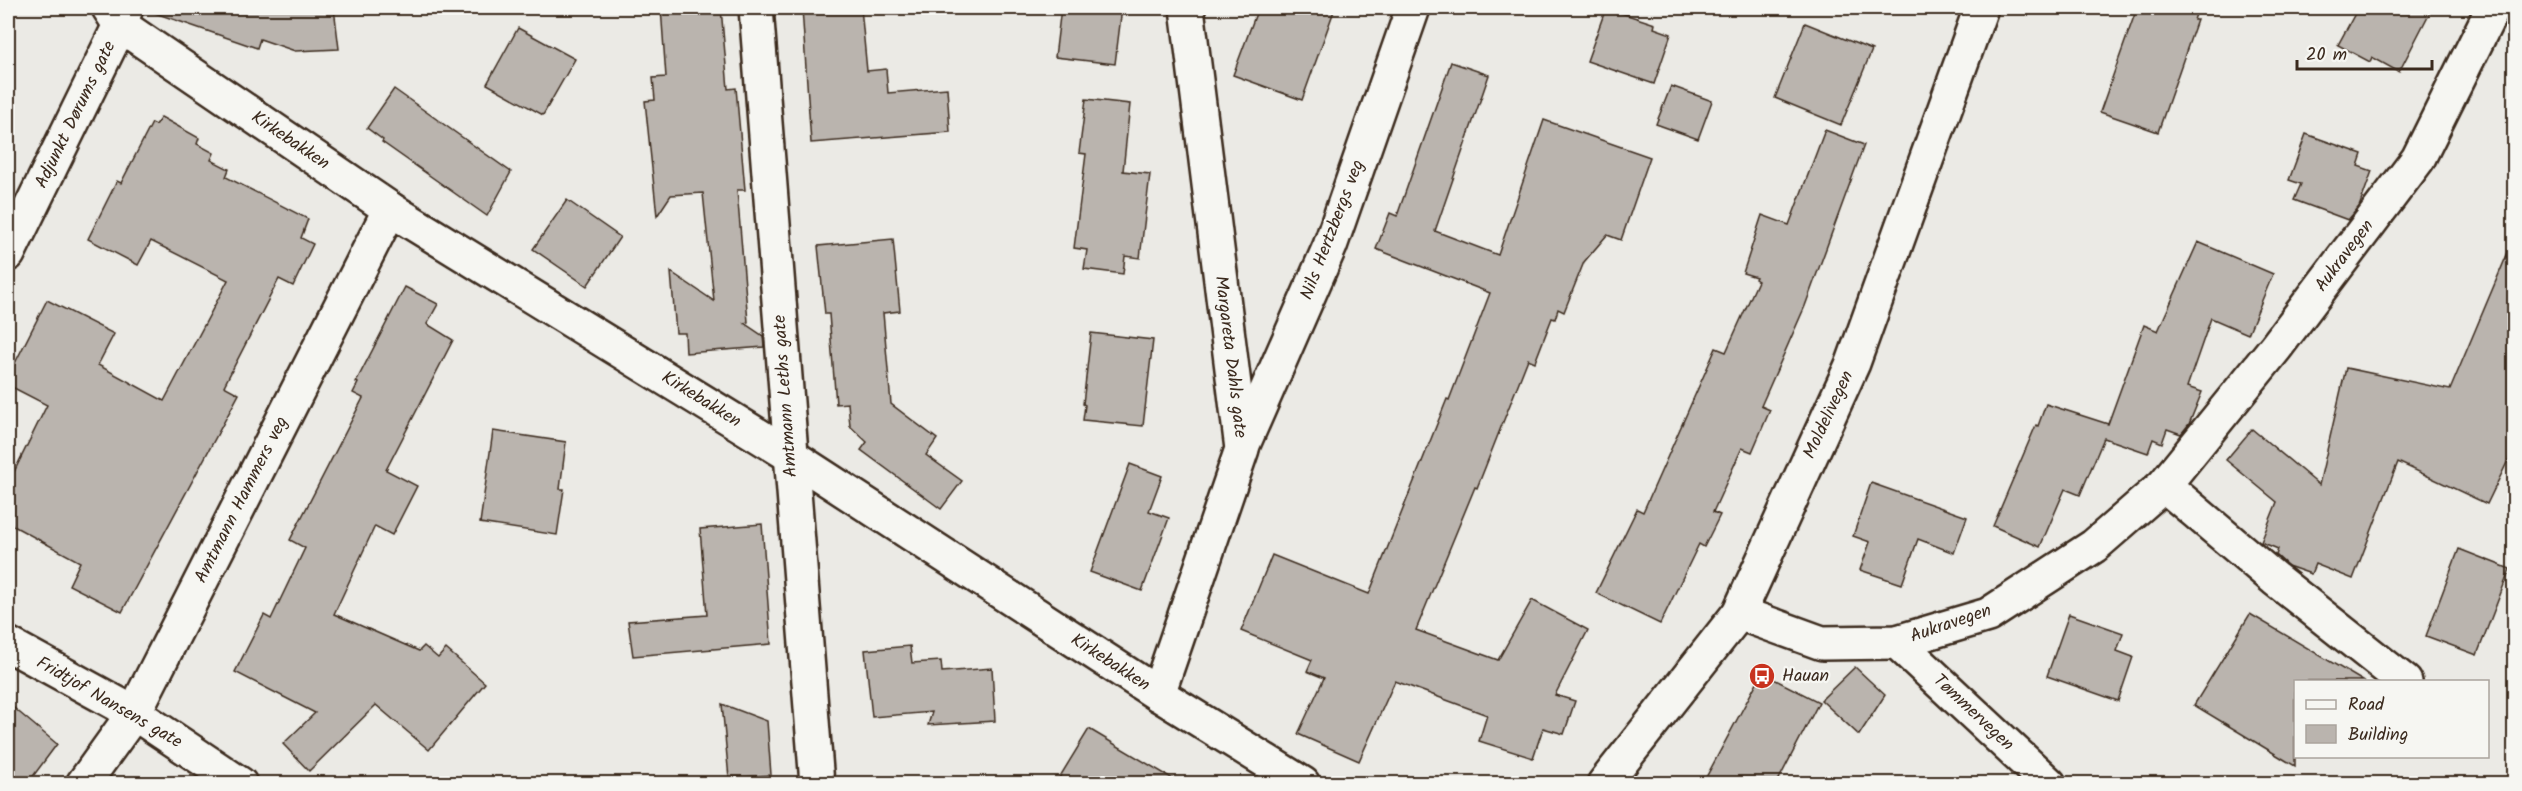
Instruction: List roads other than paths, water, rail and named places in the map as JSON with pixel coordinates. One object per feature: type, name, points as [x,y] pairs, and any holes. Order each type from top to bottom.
[{"type":"street","name":"Amtmann Leths gate","points":[[756,8],[816,783]]},
{"type":"street","name":"Margareta Dahls gate","points":[[1158,694],[1242,448],[1187,8]]},
{"type":"street","name":"Nils Hertzbergs veg","points":[[1242,448],[1330,246],[1413,8]]},
{"type":"street","name":"Moldelivegen","points":[[1604,783],[1739,613],[1853,363],[1981,8]]},
{"type":"street","name":"Aukravegen","points":[[1739,613],[1822,643],[1897,642],[1988,615],[2094,546],[2164,485],[2276,347],[2418,159],[2493,8]]},
{"type":"street","name":"Kirkebakken","points":[[118,13],[390,209],[790,455],[1158,694],[1303,783]]},
{"type":"street","name":"Adjunkt Dørums gate","points":[[8,254],[118,13]]},
{"type":"street","name":"Amtmann Hammers veg","points":[[83,783],[134,713],[390,209]]},
{"type":"street","points":[[2164,485],[2275,579],[2403,680]]},
{"type":"street","name":"Tømmervegen","points":[[1897,642],[2049,783]]},
{"type":"street","name":"Fridtjof Nansens gate","points":[[8,644],[134,713],[240,783]]},
{"type":"place","name":"Hauan","points":[[1762,676]]}]
